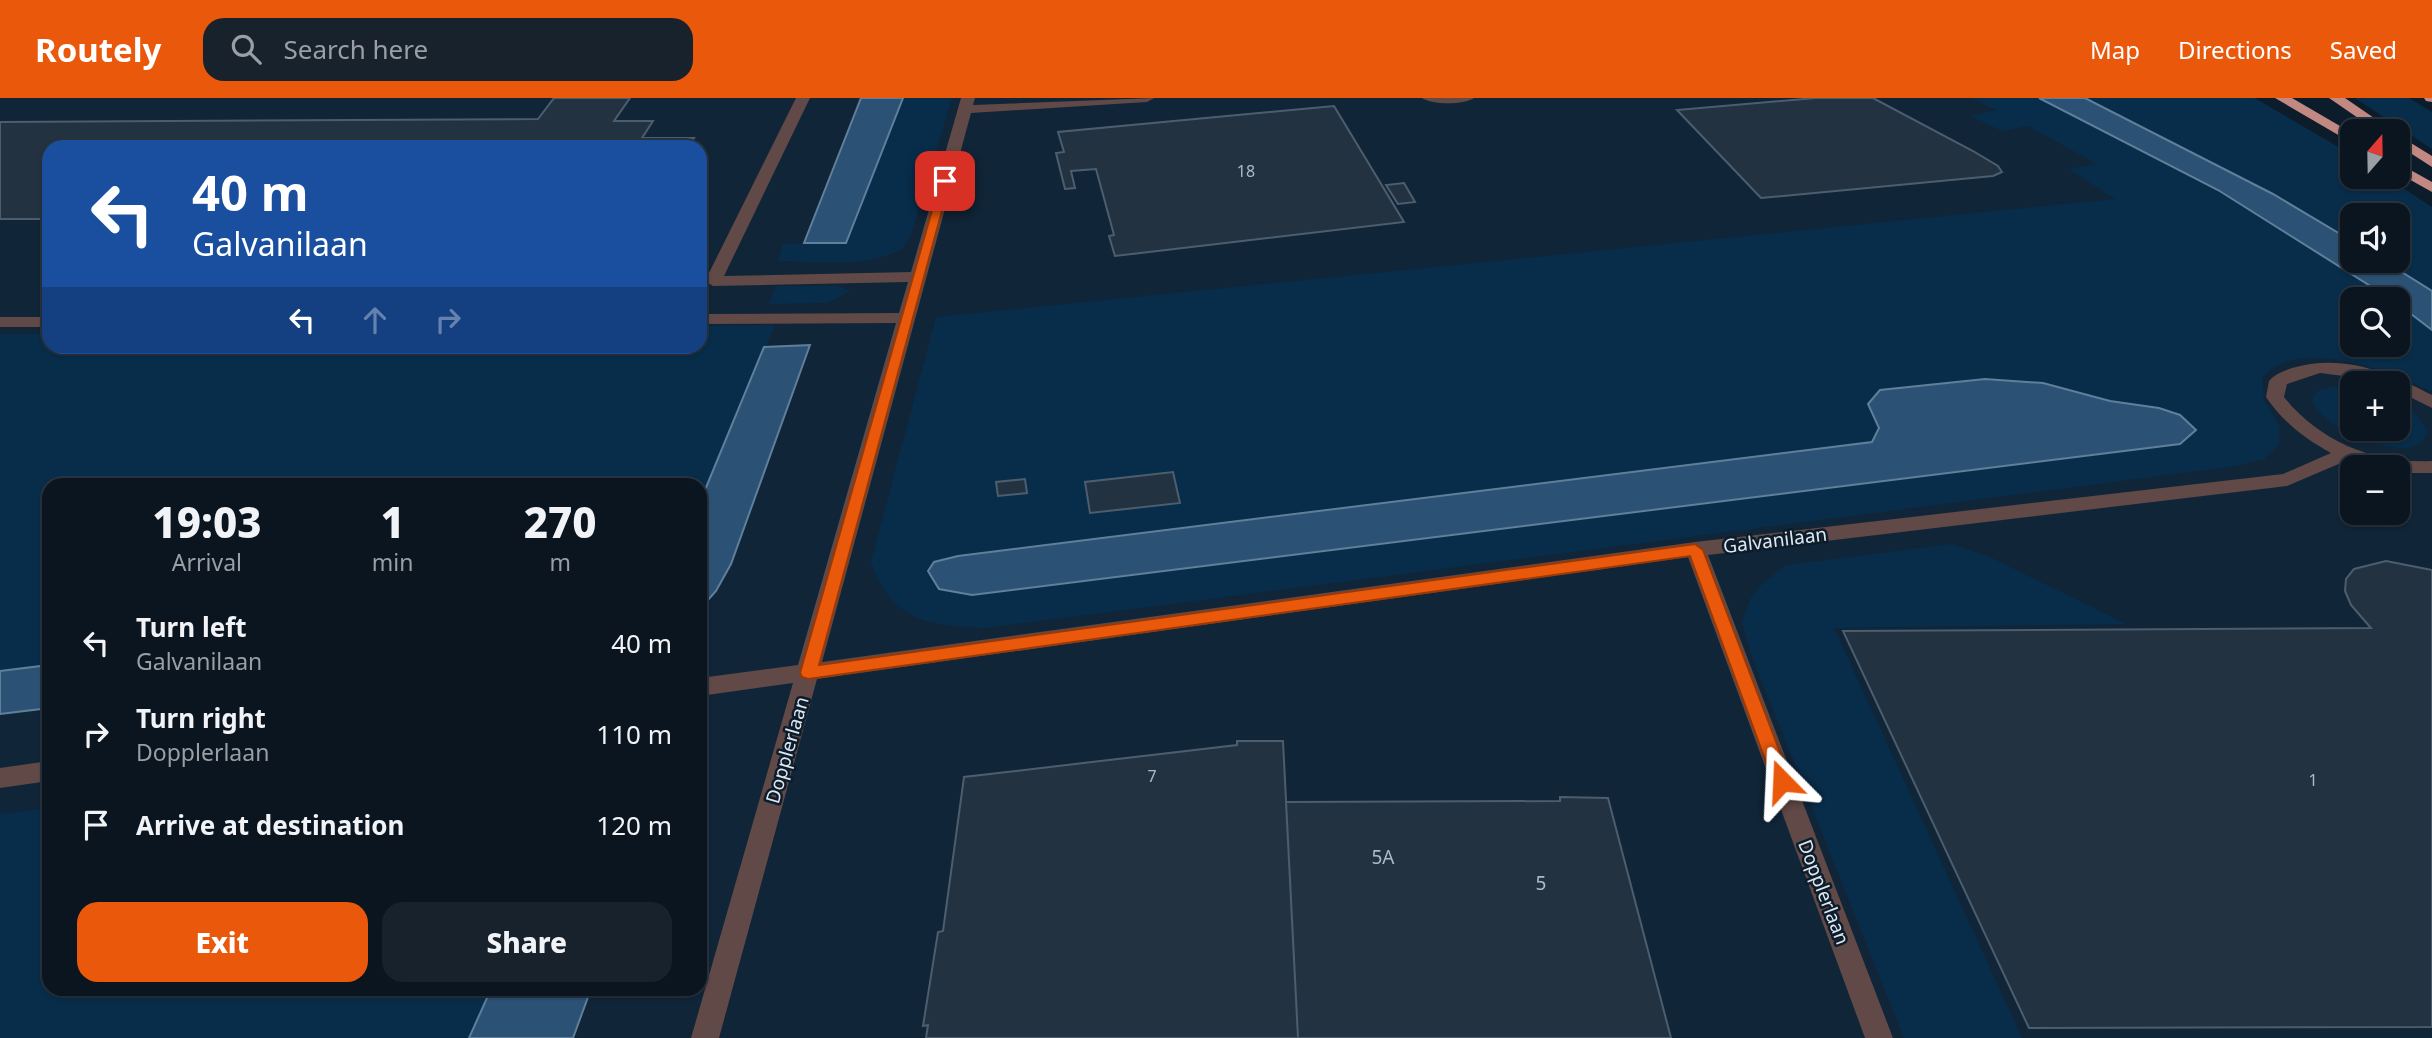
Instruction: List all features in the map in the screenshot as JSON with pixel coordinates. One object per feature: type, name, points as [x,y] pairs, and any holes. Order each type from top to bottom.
[{"type":"highway","points":[[2282,98],[2340,132]]},
{"type":"highway","points":[[2336,98],[2367,119]]},
{"type":"highway","points":[[2410,147],[2432,163]]},
{"type":"highway","points":[[2410,174],[2432,188]]},
{"type":"street","points":[[803,98],[713,282],[918,277]]},
{"type":"street","points":[[967,103],[1035,107],[1147,98]]},
{"type":"street","points":[[1429,98],[1467,98]]},
{"type":"street","name":"Dopplerlaan","points":[[705,1038],[967,103]]},
{"type":"street","points":[[707,319],[906,318]]},
{"type":"street","points":[[0,322],[42,322]]},
{"type":"street","points":[[2353,371],[2320,368],[2293,371],[2277,381],[2275,397],[2288,416],[2313,436],[2347,453],[2386,464],[2432,467]]},
{"type":"street","points":[[2410,391],[2432,402]]},
{"type":"street","name":"Galvanilaan","points":[[707,686],[1695,550],[2287,480],[2347,453]]},
{"type":"street","name":"Dopplerlaan","points":[[1695,550],[1879,1038]]},
{"type":"street","points":[[0,778],[42,772]]},
{"type":"shaded area","points":[[0,98],[2061,98],[2340,254],[2340,273],[2378,273],[2408,287],[2340,287],[2340,357],[2410,357],[2410,288],[2432,298],[2432,1038],[0,1038]]},
{"type":"shaded area","points":[[861,98],[903,98],[846,243],[804,243]]},
{"type":"shaded area","points":[[903,98],[952,98],[911,235],[904,246],[885,256],[855,262],[778,261],[783,244],[846,243]]},
{"type":"shaded area","points":[[1971,98],[2039,98],[2218,190],[2340,267],[2340,273],[2350,273],[2372,287],[2340,287],[2340,357],[2410,357],[2410,313],[2432,330],[2432,392],[2410,382],[2410,371],[2382,371],[2345,361],[2320,358],[2297,359],[2277,365],[2262,378],[2264,400],[2280,427],[2279,445],[2264,459],[2237,466],[986,628],[947,625],[915,616],[901,608],[879,582],[871,562],[936,317],[2115,199],[2069,169],[2097,164],[2028,126],[2002,131],[1971,116],[1996,110]],"holes":[[[1985,379],[2043,383],[2110,401],[2159,408],[2180,415],[958,556],[1872,442],[1879,428],[1868,404],[1880,390]]]},
{"type":"shaded area","points":[[2039,98],[2085,98],[2273,194],[2340,234],[2340,267],[2218,190]]},
{"type":"shaded area","points":[[2085,98],[2255,98],[2340,148],[2340,189],[2404,189],[2432,207],[2432,291],[2403,273],[2410,273],[2410,203],[2340,203],[2340,234],[2273,194]]},
{"type":"shaded area","points":[[2355,98],[2409,98],[2432,112],[2432,149],[2410,134],[2410,119],[2387,119]]},
{"type":"shaded area","points":[[2350,273],[2403,273],[2432,291],[2432,330],[2410,313],[2410,287],[2372,287]]},
{"type":"shaded area","points":[[776,286],[837,286],[850,291],[828,303],[769,304]]},
{"type":"shaded area","points":[[775,325],[707,485],[707,478],[42,478],[42,666],[0,671],[0,334],[42,334],[42,354],[707,354],[707,326]]},
{"type":"shaded area","points":[[810,345],[731,564],[707,601],[707,485],[764,347]]},
{"type":"shaded area","points":[[1985,379],[2043,383],[2110,401],[2159,408],[2180,415],[2196,430],[2180,444],[972,595],[939,589],[928,571],[934,562],[958,556],[1872,442],[1879,428],[1868,404],[1880,390]]},
{"type":"shaded area","points":[[2340,387],[2340,427],[2313,405],[2313,396],[2320,390]]},
{"type":"shaded area","points":[[2410,409],[2428,431],[2420,443],[2407,448],[2369,441],[2410,441]]},
{"type":"shaded area","points":[[1951,544],[1990,557],[2126,624],[1834,628],[2022,1038],[1904,1038],[1752,657],[1742,622],[1750,599],[1762,584],[1786,565]]},
{"type":"shaded area","points":[[42,666],[42,709],[0,714],[0,671]]},
{"type":"shaded area","points":[[42,809],[42,996],[488,996],[469,1038],[0,1038],[0,814]]},
{"type":"shaded area","points":[[488,996],[588,996],[573,1038],[469,1038]]},
{"type":"building","points":[[554,98],[630,98],[614,121],[653,121],[642,138],[694,138],[42,140],[42,219],[0,219],[0,122],[538,119]]},
{"type":"building","points":[[1816,98],[1873,98],[1973,151],[1998,166],[2002,172],[1993,176],[1761,198],[1677,110]]},
{"type":"building","points":[[1334,106],[1404,222],[1115,256],[1109,236],[1114,235],[1096,169],[1071,171],[1075,188],[1065,189],[1056,153],[1064,152],[1058,132]]},
{"type":"building","points":[[1404,183],[1415,202],[1398,204],[1386,185]]},
{"type":"building","points":[[1173,472],[1180,503],[1090,513],[1085,482]]},
{"type":"building","points":[[1025,479],[1027,493],[998,496],[996,482]]},
{"type":"building","points":[[2386,561],[2432,570],[2432,1027],[2029,1028],[1843,631],[2371,628],[2351,605],[2345,591],[2346,579],[2354,569]]},
{"type":"building","points":[[1237,741],[1283,741],[1298,1038],[926,1038],[928,1025],[923,1026],[938,932],[943,931],[964,777],[1237,745]]},
{"type":"building","points":[[1560,797],[1608,798],[1671,1038],[1298,1038],[1286,802],[1560,801]]},
{"type":"route","points":[[945,181],[808,673],[1695,550],[1782,781]]}]
